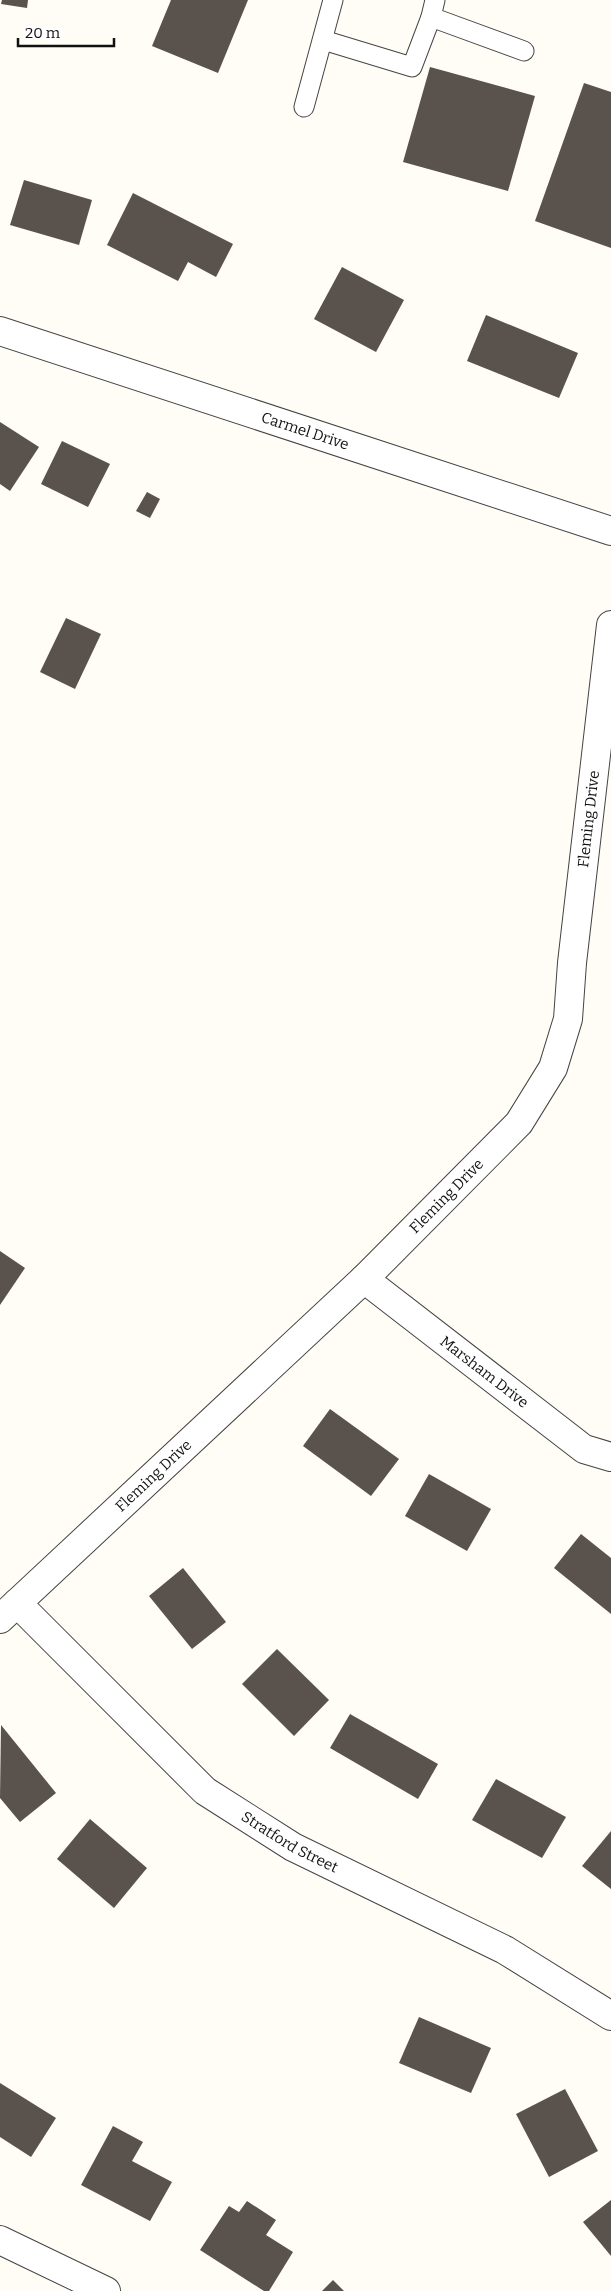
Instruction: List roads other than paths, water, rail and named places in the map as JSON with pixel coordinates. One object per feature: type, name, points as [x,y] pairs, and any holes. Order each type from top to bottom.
[{"type":"street","name":"Carmel Drive","points":[[0,331],[611,531]]},
{"type":"street","name":"Fleming Drive","points":[[9,1611],[364,1278],[519,1123],[553,1068],[568,1019],[572,963],[611,625]]},
{"type":"street","name":"Marsham Drive","points":[[364,1278],[584,1449],[611,1457]]},
{"type":"street","name":"Stratford Street","points":[[9,1611],[205,1791],[293,1847],[505,1950],[611,2016]]},
{"type":"street","points":[[0,2240],[106,2291]]},
{"type":"lane","points":[[304,107],[333,0]]},
{"type":"lane","points":[[323,40],[412,67],[433,8],[524,51]]}]
